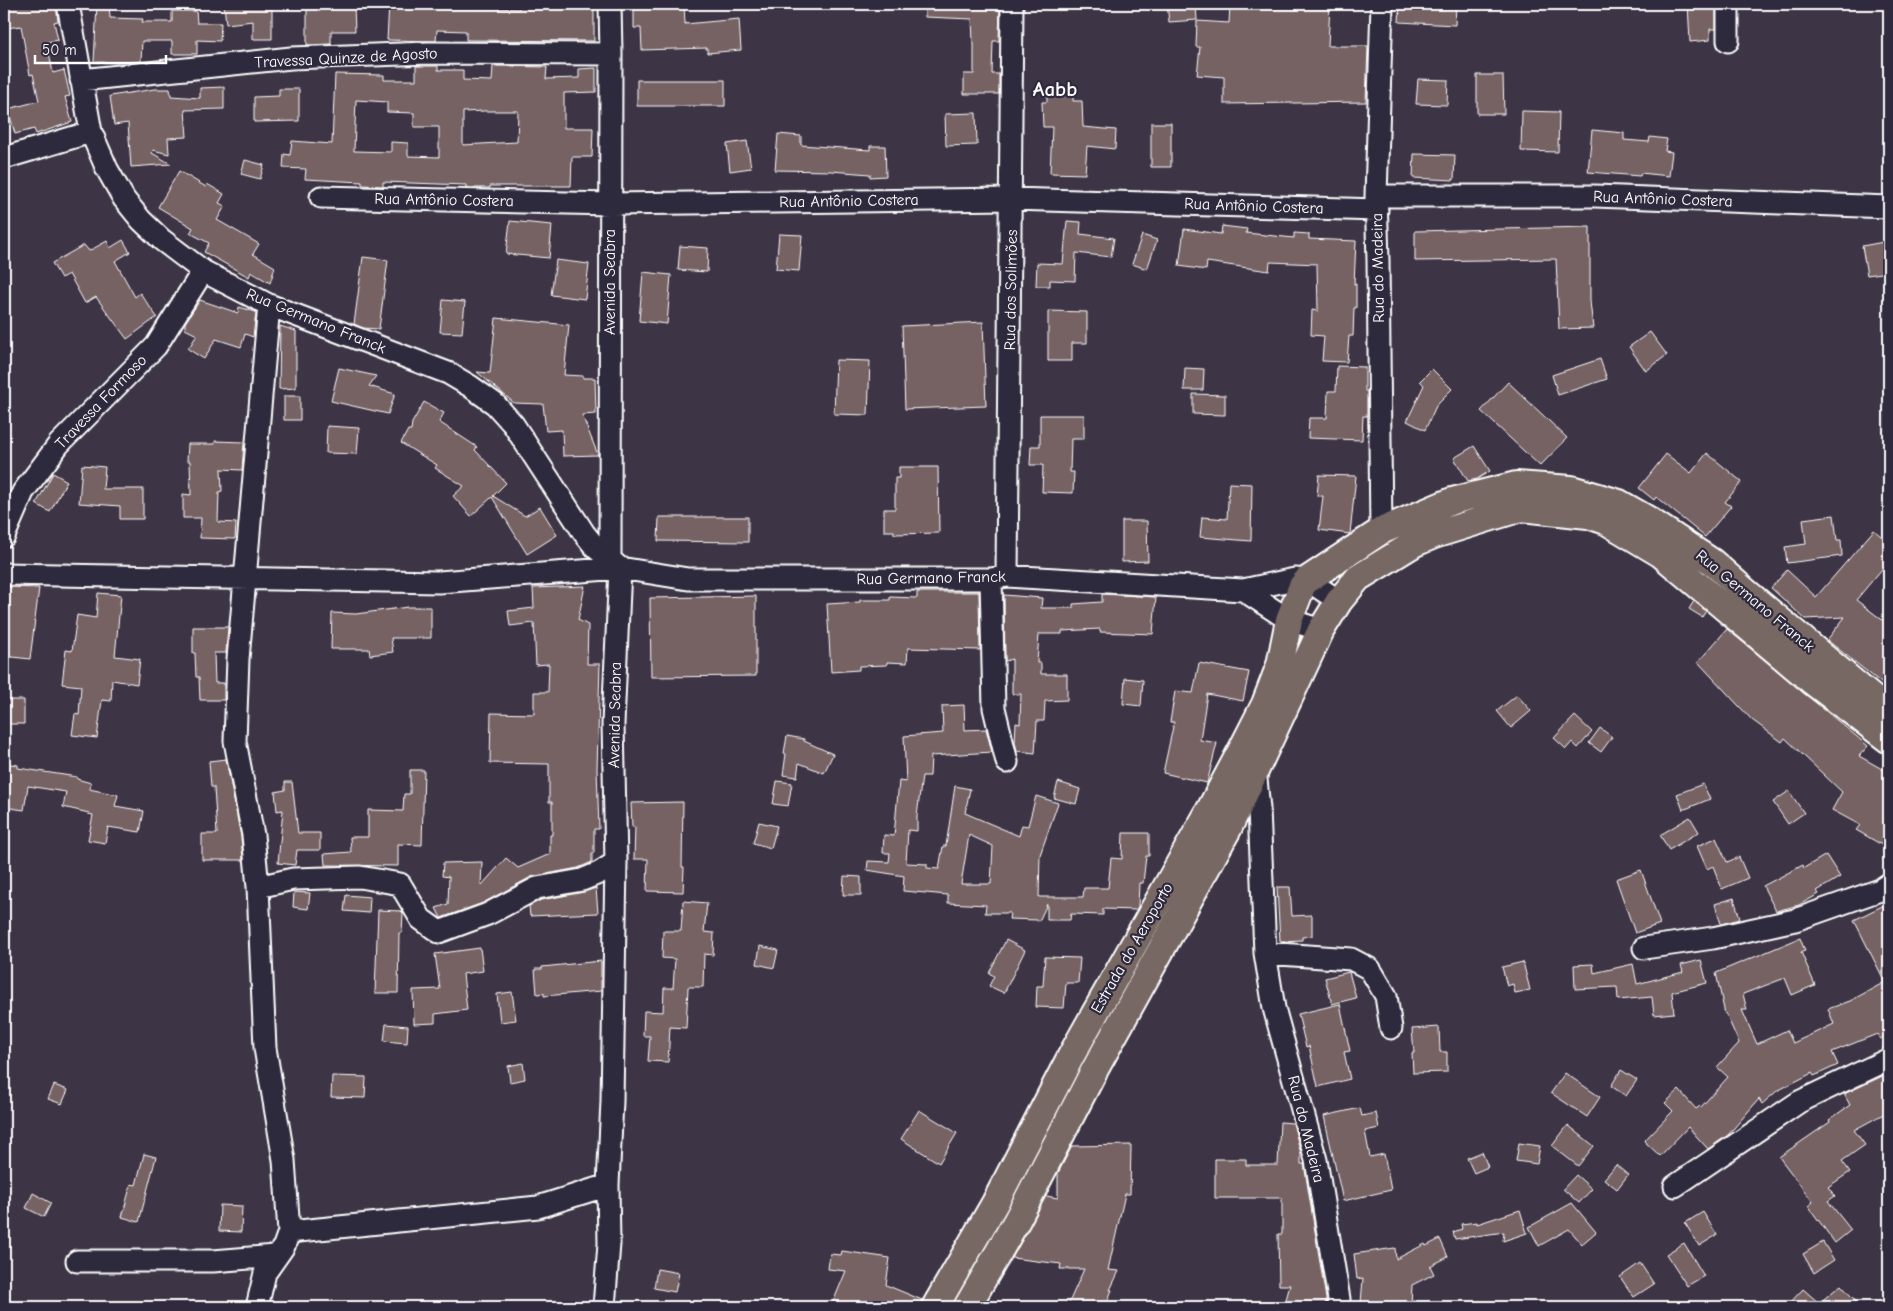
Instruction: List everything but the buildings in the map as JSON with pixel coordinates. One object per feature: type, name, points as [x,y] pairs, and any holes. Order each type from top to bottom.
[{"type":"main road","name":"Rua Germano Franck","points":[[1307,580],[1381,531],[1452,501],[1516,485],[1571,488],[1618,503],[1647,519],[1712,562],[1738,601],[1813,682],[1889,740]]},
{"type":"main road","name":"Rua Germano Franck","points":[[1322,630],[1339,601],[1358,578],[1415,543],[1434,535],[1521,508],[1588,515],[1606,521],[1738,601],[1889,712]]},
{"type":"main road","name":"Estrada do Aeroporto","points":[[967,1307],[1017,1220],[1094,1071],[1228,829],[1256,771],[1273,710],[1289,620],[1302,586],[1307,580]]},
{"type":"main road","name":"Estrada do Aeroporto","points":[[935,1307],[995,1203],[1072,1054],[1208,814],[1243,747],[1273,710],[1322,630]]},
{"type":"street","name":"Rua Germano Franck","points":[[68,4],[91,132],[107,169],[120,192],[141,220],[162,240],[203,271],[269,305],[448,373],[495,404],[513,424],[584,533],[596,548],[615,565]]},
{"type":"street","name":"Avenida Seabra","points":[[604,1307],[609,1244],[608,1185],[612,1101],[616,862],[614,724],[615,565],[610,204],[612,54],[610,4]]},
{"type":"street","name":"Rua dos Solimões","points":[[1008,762],[994,708],[1012,199],[1012,4]]},
{"type":"street","name":"Rua do Madeira","points":[[1381,531],[1376,203],[1382,4]]},
{"type":"street","points":[[1728,4],[1728,41]]},
{"type":"street","name":"Travessa Quinze de Agosto","points":[[81,80],[291,58],[430,53],[612,54]]},
{"type":"street","points":[[4,158],[91,132]]},
{"type":"street","name":"Rua Antônio Costera","points":[[321,197],[610,204],[1012,199],[1376,203],[1595,196],[1889,207]]},
{"type":"street","name":"Travessa Formoso","points":[[4,536],[23,492],[59,444],[156,346],[203,271]]},
{"type":"street","points":[[257,1307],[265,1273],[275,1256],[284,1246],[289,1232],[284,1160],[265,1048],[258,887],[253,835],[235,741],[238,659],[269,305]]},
{"type":"street","name":"Rua Germano Franck","points":[[4,574],[439,582],[615,565],[688,579],[999,578],[1243,590],[1295,579],[1307,580]]},
{"type":"street","points":[[1307,580],[1339,601]]},
{"type":"street","name":"Rua Germano Franck","points":[[1243,590],[1289,620],[1322,630]]},
{"type":"street","name":"Rua do Madeira","points":[[1243,747],[1256,771],[1264,953],[1274,1008],[1316,1160],[1339,1298],[1338,1307]]},
{"type":"street","points":[[258,887],[293,879],[360,877],[400,884],[421,919],[439,932],[488,914],[537,888],[582,880],[599,873],[616,862]]},
{"type":"street","points":[[1644,948],[1713,938],[1795,920],[1880,890],[1889,884]]},
{"type":"street","points":[[1264,953],[1351,959],[1370,970],[1386,996],[1391,1028]]},
{"type":"street","points":[[1675,1186],[1799,1102],[1889,1059]]},
{"type":"street","points":[[289,1232],[538,1207],[608,1185]]},
{"type":"street","points":[[77,1261],[213,1261],[275,1256]]},
{"type":"district","name":"Aabb","points":[[1055,89]]}]
